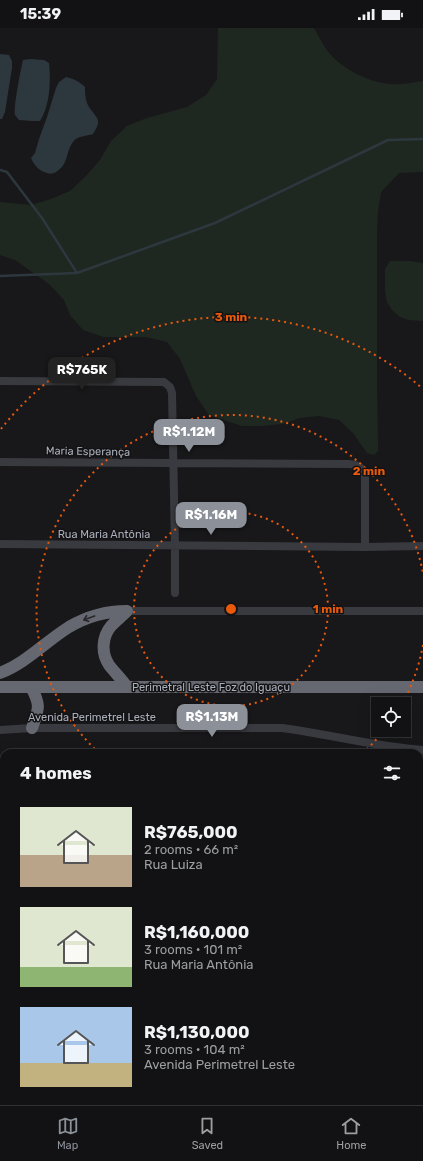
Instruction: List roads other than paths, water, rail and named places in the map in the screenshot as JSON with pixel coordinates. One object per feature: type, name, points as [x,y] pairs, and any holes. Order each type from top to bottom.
[{"type":"highway","points":[[0,674],[15,666],[68,627],[109,612],[127,611]]},
{"type":"highway","points":[[127,611],[108,630],[104,640],[104,651],[107,662],[127,687]]},
{"type":"highway","name":"Perimetral Leste Foz do Iguaçu","points":[[0,687],[423,687]]},
{"type":"highway","points":[[31,687],[38,700],[38,714],[32,728]]},
{"type":"street","points":[[0,381],[164,382],[170,387],[172,393],[174,463],[175,593]]},
{"type":"street","name":"Maria Esperança","points":[[0,462],[357,465],[362,468],[365,473],[365,547]]},
{"type":"street","name":"Rua Maria Antônia","points":[[0,544],[365,547],[423,546]]},
{"type":"street","points":[[127,611],[423,611]]},
{"type":"street","name":"Avenida Perimetrel Leste","points":[[0,730],[32,728],[282,728],[402,749]]},
{"type":"waterway","points":[[0,276],[77,273],[215,223],[388,140],[423,139]]},
{"type":"waterway","points":[[0,170],[7,172],[42,218],[77,273]]}]
